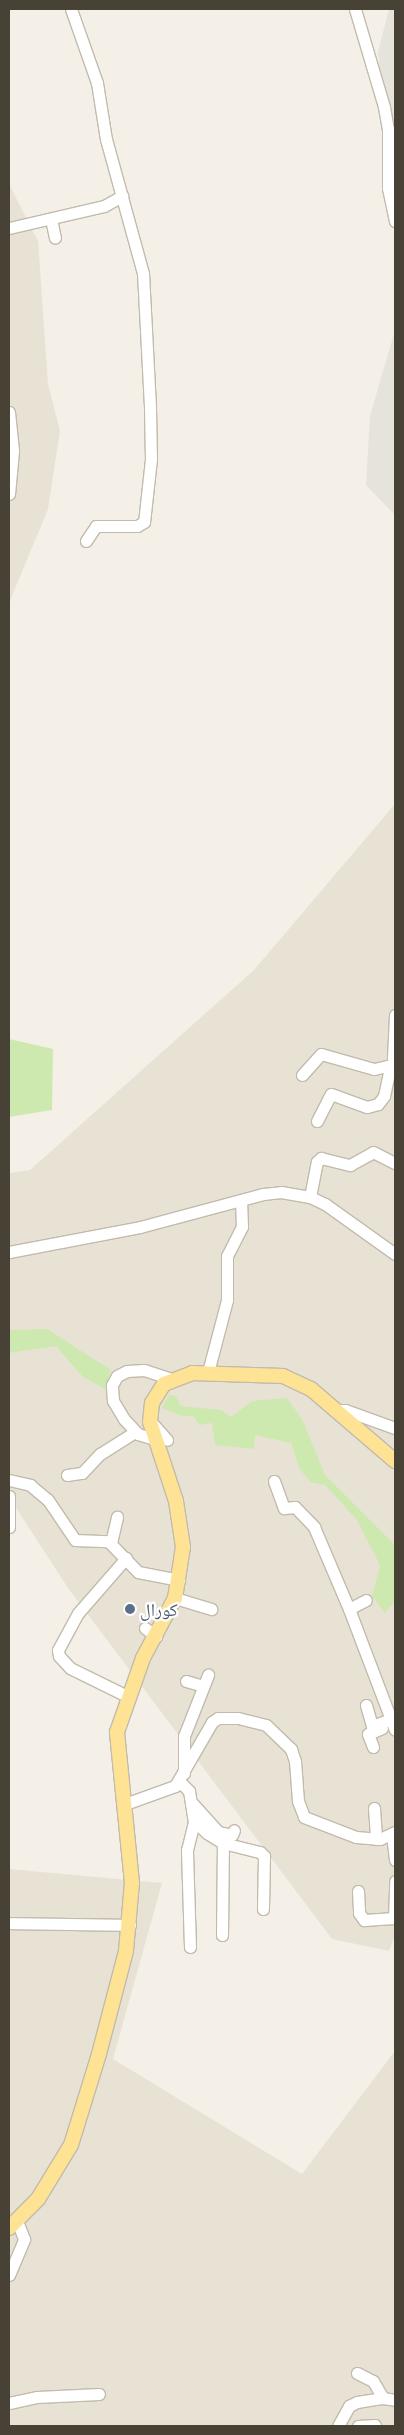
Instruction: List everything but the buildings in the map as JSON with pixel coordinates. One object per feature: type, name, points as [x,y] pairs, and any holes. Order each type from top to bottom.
[{"type":"main road","points":[[13,2225],[38,2199],[61,2165],[78,2128],[118,1988],[130,1925],[132,1883],[116,1732],[127,1696],[151,1632],[169,1603],[179,1580],[183,1547],[176,1501],[161,1440],[150,1422],[149,1411],[157,1393],[172,1378],[208,1372],[283,1376],[311,1389],[333,1410],[395,1461]]},
{"type":"street","points":[[71,9],[97,83],[106,139],[135,237],[146,300],[151,451],[144,522],[137,526],[96,526],[91,529],[86,541]]},
{"type":"street","points":[[355,9],[384,107],[388,188],[395,221]]},
{"type":"street","points":[[9,228],[104,206],[122,196]]},
{"type":"street","points":[[51,219],[55,238]]},
{"type":"street","points":[[9,412],[13,451],[9,494]]},
{"type":"street","points":[[317,1121],[331,1094],[367,1107],[378,1104],[384,1096],[394,1064],[395,1020]]},
{"type":"street","points":[[302,1074],[322,1054],[374,1069],[394,1064]]},
{"type":"street","points":[[310,1197],[317,1162],[321,1158],[350,1165],[373,1152],[395,1163]]},
{"type":"street","points":[[9,1252],[140,1227],[241,1202],[273,1192],[310,1197],[349,1218],[395,1254]]},
{"type":"street","points":[[208,1372],[226,1300],[227,1256],[242,1227],[241,1202]]},
{"type":"street","points":[[161,1440],[143,1437],[135,1432],[113,1402],[114,1379],[126,1371],[144,1370],[172,1378]]},
{"type":"street","points":[[333,1410],[345,1410],[395,1428]]},
{"type":"street","points":[[66,1475],[82,1473],[100,1454],[135,1432]]},
{"type":"street","points":[[9,1480],[30,1485],[48,1500],[75,1540],[96,1538],[111,1543],[138,1572],[179,1580]]},
{"type":"street","points":[[274,1481],[284,1508],[295,1507],[314,1527],[338,1592],[349,1609],[393,1724]]},
{"type":"street","points":[[9,1496],[9,1527]]},
{"type":"street","points":[[111,1543],[117,1517]]},
{"type":"street","points":[[126,1558],[78,1613],[58,1650],[59,1656],[70,1668],[127,1696]]},
{"type":"street","points":[[349,1609],[366,1600]]},
{"type":"street","points":[[169,1603],[211,1609]]},
{"type":"street","points":[[186,1680],[206,1680],[184,1736],[182,1777],[189,1791],[194,1821],[187,1850],[190,1947]]},
{"type":"street","points":[[366,1705],[372,1726],[393,1724]]},
{"type":"street","points":[[125,1804],[182,1777],[207,1730],[218,1718],[238,1718],[266,1725],[290,1749],[295,1761],[298,1801],[304,1817],[356,1837],[376,1839],[394,1834],[395,1860]]},
{"type":"street","points":[[373,1747],[368,1734],[393,1724]]},
{"type":"street","points":[[191,1802],[218,1832],[232,1835],[234,1830]]},
{"type":"street","points":[[374,1808],[376,1839]]},
{"type":"street","points":[[194,1821],[223,1844],[260,1852],[264,1856],[263,1908]]},
{"type":"street","points":[[222,1935],[223,1844]]},
{"type":"street","points":[[358,1891],[359,1913],[364,1920],[394,1918],[395,1881]]},
{"type":"street","points":[[9,1923],[130,1925]]},
{"type":"street","points":[[10,2276],[24,2239],[13,2225]]},
{"type":"street","points":[[357,2373],[373,2381],[384,2398]]},
{"type":"street","points":[[384,2398],[395,2390]]},
{"type":"street","points":[[9,2403],[37,2397],[99,2394]]},
{"type":"street","points":[[338,2426],[349,2406],[357,2402],[384,2398],[395,2400]]},
{"type":"street","points":[[358,2426],[375,2425]]},
{"type":"shaded area","points":[[389,9],[395,9],[395,210],[378,52]]},
{"type":"shaded area","points":[[9,184],[38,241],[48,384],[60,431],[48,509],[9,603]]},
{"type":"shaded area","points":[[395,330],[395,515],[366,485],[370,416]]},
{"type":"shaded area","points":[[395,804],[395,1936],[389,1951],[332,1939],[68,1588],[9,1497],[9,1173],[30,1170],[254,970]]},
{"type":"shaded area","points":[[9,1869],[162,1883],[113,2059],[302,2174],[395,2051],[395,2426],[9,2426]]},
{"type":"green space","points":[[9,1039],[53,1049],[52,1110],[9,1117]]},
{"type":"green space","points":[[47,1329],[111,1370],[105,1389],[83,1377],[56,1346],[9,1353],[9,1330]]},
{"type":"green space","points":[[169,1395],[176,1396],[181,1406],[221,1410],[231,1417],[252,1401],[287,1398],[302,1419],[325,1475],[395,1545],[395,1600],[385,1613],[372,1596],[380,1565],[357,1520],[325,1485],[310,1482],[299,1468],[291,1443],[255,1435],[254,1449],[215,1445],[212,1423],[199,1425],[193,1416],[182,1416],[162,1408]]},
{"type":"place","name":"كورال","points":[[130,1609]]}]
